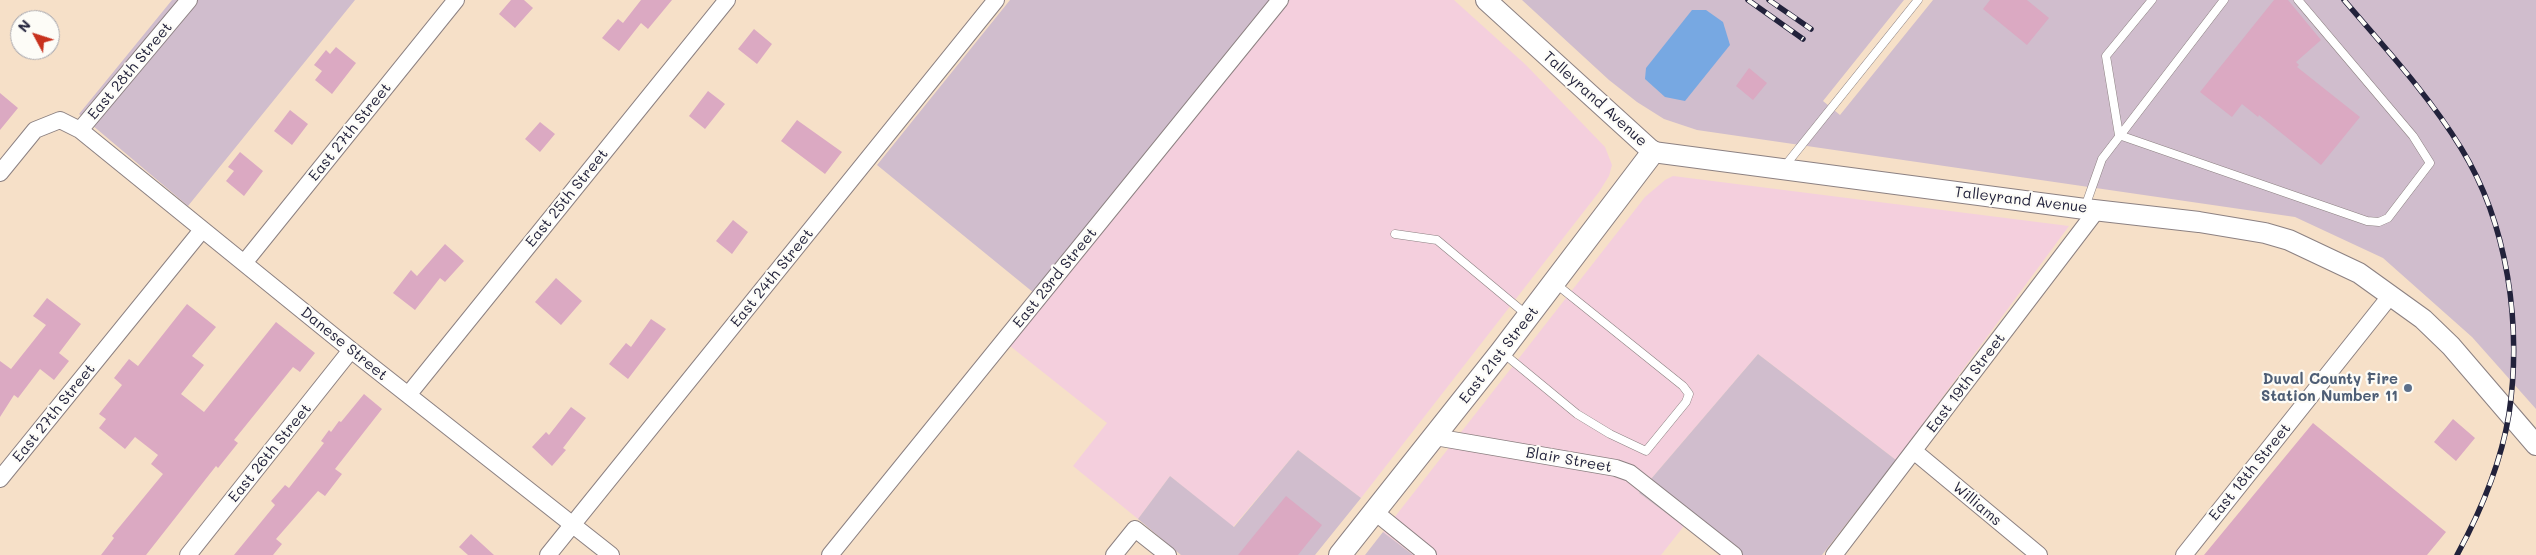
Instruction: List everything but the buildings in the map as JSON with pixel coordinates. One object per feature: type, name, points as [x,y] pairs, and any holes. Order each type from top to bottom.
[{"type":"main road","name":"East 21st Street","points":[[1340,555],[1529,316],[1653,152]]},
{"type":"street","name":"East 28th Street","points":[[0,173],[35,130],[60,120],[80,130],[190,0]]},
{"type":"street","name":"East 27th Street","points":[[244,263],[456,0]]},
{"type":"street","name":"East 25th Street","points":[[408,395],[726,0]]},
{"type":"street","name":"East 24th Street","points":[[548,555],[996,0]]},
{"type":"street","name":"East 23rd Street","points":[[830,555],[1280,0]]},
{"type":"street","name":"Talleyrand Avenue","points":[[1486,0],[1653,152],[2091,210],[2199,222],[2265,233],[2333,259],[2391,295],[2423,319],[2451,346],[2536,445]]},
{"type":"street","name":"Danese Street","points":[[80,130],[408,395],[611,555]]},
{"type":"street","name":"East 19th Street","points":[[1834,555],[1914,452],[2091,210]]},
{"type":"street","name":"East 27th Street","points":[[0,479],[202,230]]},
{"type":"street","name":"East 18th Street","points":[[2184,555],[2391,295]]},
{"type":"street","name":"East 26th Street","points":[[188,555],[352,350]]},
{"type":"street","name":"Blair Street","points":[[1435,437],[1616,468],[1630,473],[1734,555]]},
{"type":"street","name":"Williams","points":[[1914,452],[2038,555]]},
{"type":"street","points":[[1375,512],[1428,555]]},
{"type":"street","points":[[1114,555],[1135,529],[1168,555]]},
{"type":"lane","points":[[1782,168],[1918,0]]},
{"type":"lane","points":[[2118,135],[2106,56],[2152,0]]},
{"type":"lane","points":[[2091,210],[2102,159],[2118,135],[2224,0]]},
{"type":"lane","points":[[2118,135],[2367,221],[2379,222],[2388,218],[2430,163],[2413,136],[2298,0]]},
{"type":"lane","points":[[1395,234],[1437,240],[1529,316]]},
{"type":"lane","points":[[1501,352],[1577,414],[1610,434],[1646,450],[1686,402],[1689,394],[1683,386],[1554,282]]},
{"type":"shaded area","points":[[172,0],[355,0],[188,206],[79,114]]},
{"type":"shaded area","points":[[1010,0],[1290,0],[1045,302],[877,165]]},
{"type":"shaded area","points":[[1290,0],[1454,0],[1526,65],[1605,147],[1612,165],[1609,176],[1599,192],[1361,498],[1298,450],[1233,527],[1170,476],[1138,519],[1073,466],[1107,423],[1010,346]]},
{"type":"shaded area","points":[[1522,0],[1904,0],[1823,101],[1840,115],[1933,0],[2536,0],[2536,409],[2472,337],[2383,258],[2295,217],[1697,130],[1664,119],[1637,102],[1609,80]]},
{"type":"shaded area","points":[[1673,176],[2069,226],[1896,460],[1758,354],[1639,493],[1684,526],[1661,555],[1413,555],[1383,532],[1645,197],[1665,180]]},
{"type":"shaded area","points":[[1758,354],[1896,460],[1822,555],[1723,555],[1639,493]]},
{"type":"shaded area","points":[[1298,450],[1361,498],[1315,555],[1181,555],[1138,519],[1170,476],[1234,527]]},
{"type":"shaded area","points":[[1383,532],[1413,555],[1365,555]]},
{"type":"water","points":[[1692,10],[1706,10],[1723,22],[1730,45],[1685,101],[1665,97],[1645,79],[1646,68]]},
{"type":"railway","points":[[1748,0],[1803,39]]},
{"type":"railway","points":[[1769,0],[1811,29]]},
{"type":"railway","points":[[2344,0],[2420,90],[2461,148],[2477,178],[2490,209],[2508,276],[2514,346],[2509,414],[2501,451],[2489,486],[2457,555]]},
{"type":"place","name":"Duval County Fire Station Number 11","points":[[2408,388]]}]
